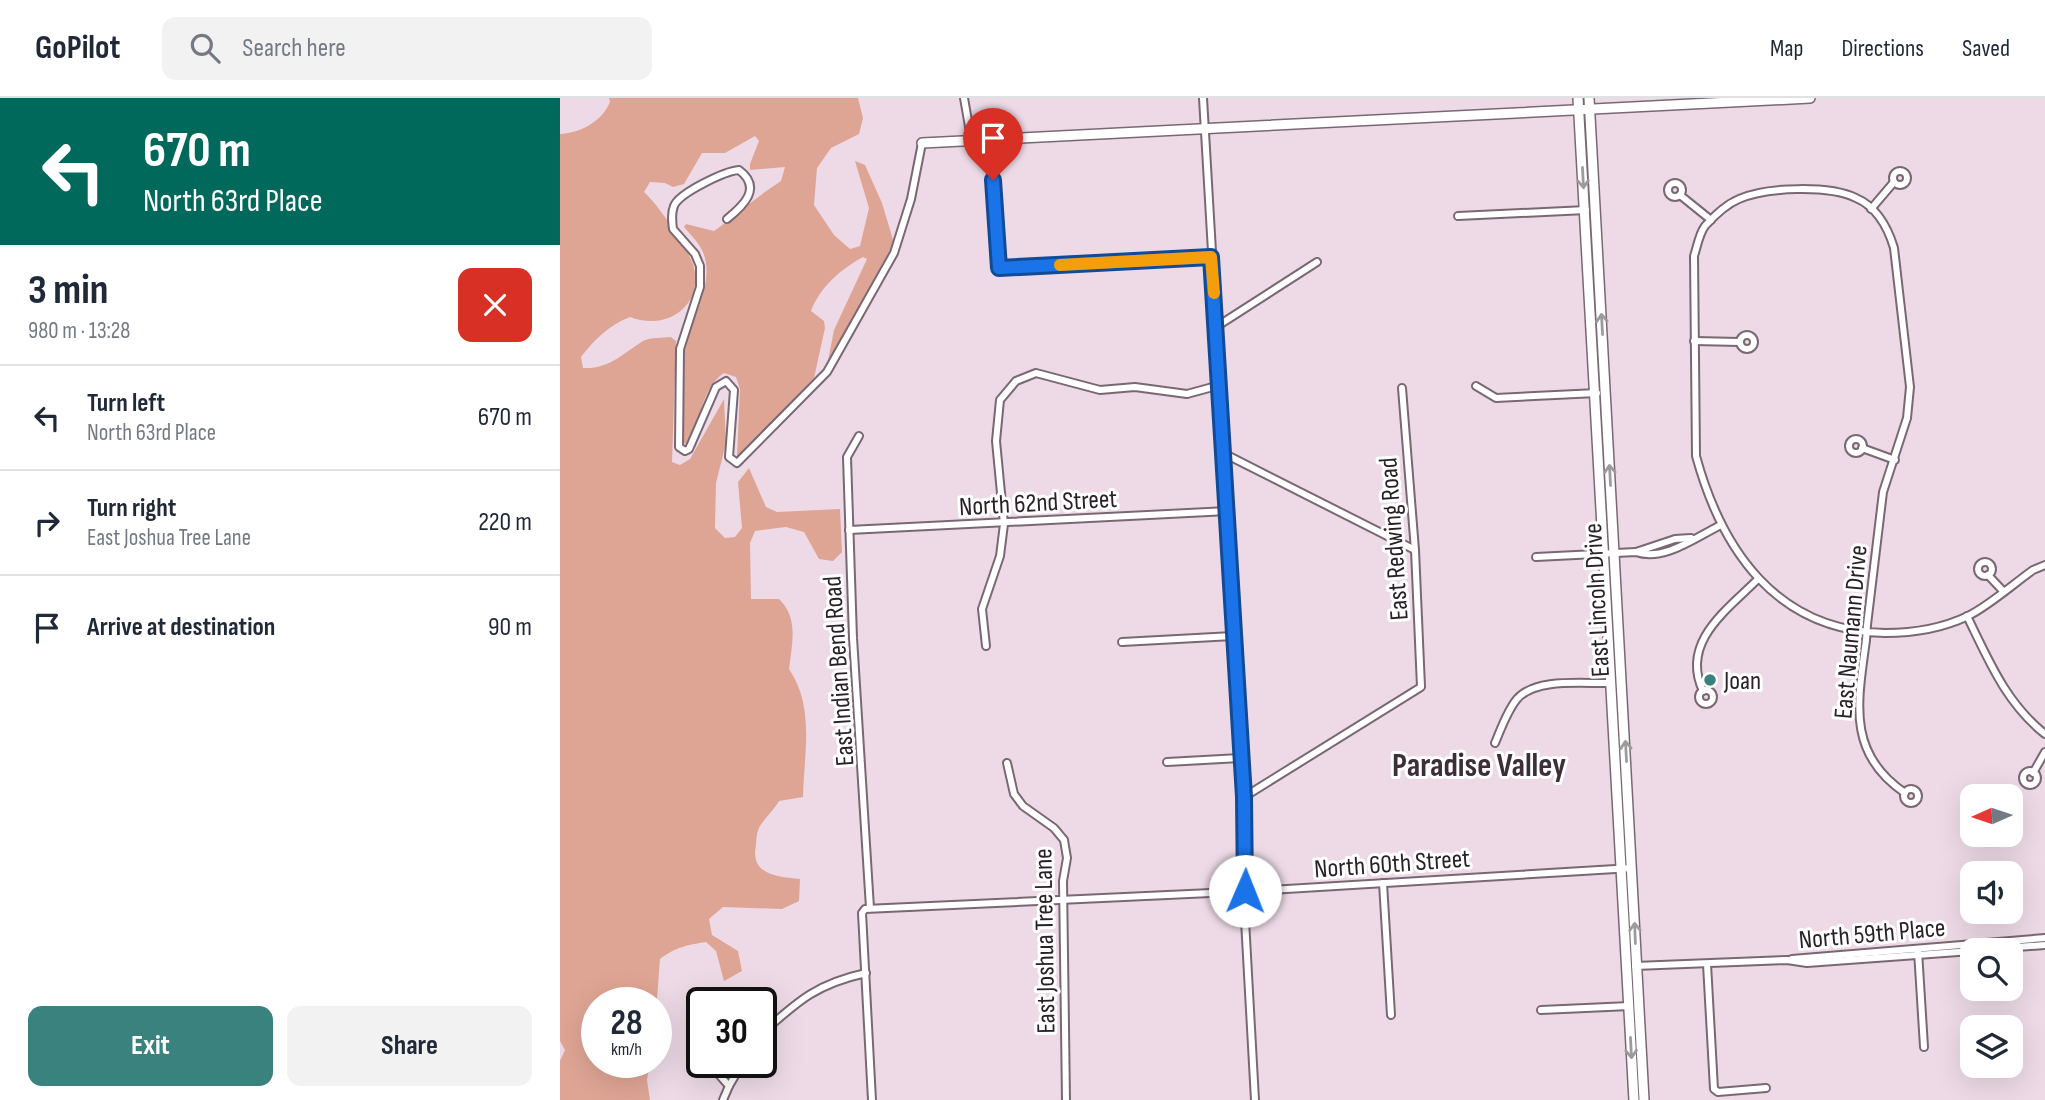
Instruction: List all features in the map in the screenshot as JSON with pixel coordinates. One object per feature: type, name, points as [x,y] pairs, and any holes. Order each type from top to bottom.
[{"type":"main road","name":"East Lincoln Drive","points":[[1578,98],[1584,110],[1595,210],[1628,785],[1632,869],[1628,1006],[1633,1100]]},
{"type":"main road","name":"East Lincoln Drive","points":[[1588,98],[1584,110],[1584,211],[1616,786],[1631,967],[1639,1005],[1644,1100]]},
{"type":"main road","points":[[922,143],[990,137],[1810,98]]},
{"type":"main road","points":[[1616,786],[1628,785]]},
{"type":"street","points":[[964,98],[971,138]]},
{"type":"street","points":[[1203,98],[1244,797],[1245,891],[1255,1100]]},
{"type":"street","points":[[990,137],[999,268],[1211,257]]},
{"type":"street","points":[[727,219],[747,203],[750,193],[744,174],[739,170],[721,174],[679,198],[674,205],[673,229],[695,254],[700,266],[700,287],[680,349],[679,447],[685,451],[689,449],[716,387],[726,381],[734,390],[729,457],[737,463],[827,372],[894,253],[911,199],[922,143]]},
{"type":"street","points":[[1895,182],[1871,209],[1857,198],[1830,190],[1765,192],[1731,203],[1703,229],[1694,256],[1696,456],[1721,525],[1742,561],[1758,579],[1788,604],[1805,614],[1866,632],[1913,633],[1967,617],[2032,570],[2045,565]]},
{"type":"street","points":[[1680,195],[1711,220]]},
{"type":"street","name":"East Naumann Drive","points":[[1871,209],[1887,226],[1894,248],[1909,374],[1907,418],[1884,492],[1858,700],[1861,734],[1877,768],[1905,793]]},
{"type":"street","points":[[1458,216],[1595,210]]},
{"type":"street","points":[[1216,327],[1317,262]]},
{"type":"street","points":[[1694,341],[1740,342]]},
{"type":"street","points":[[986,646],[982,608],[1000,556],[1004,524],[996,440],[1000,400],[1016,381],[1036,373],[1100,390],[1135,387],[1187,394],[1220,385]]},
{"type":"street","points":[[1476,386],[1496,398],[1606,392]]},
{"type":"street","name":"East Redwing Road","points":[[1244,797],[1421,688],[1415,550],[1402,388]]},
{"type":"street","name":"East Indian Bend Road","points":[[859,436],[847,457],[867,909],[866,973],[872,1100]]},
{"type":"street","points":[[1862,448],[1895,460]]},
{"type":"street","points":[[1225,454],[1415,550]]},
{"type":"street","name":"North 62nd Street","points":[[849,530],[1228,511]]},
{"type":"street","points":[[1536,557],[1661,553],[1677,548],[1721,525]]},
{"type":"street","points":[[1989,575],[2003,592]]},
{"type":"street","points":[[1703,691],[1695,666],[1702,639],[1758,579]]},
{"type":"street","points":[[1967,617],[2006,693],[2022,715],[2045,734]]},
{"type":"street","points":[[1122,642],[1233,636]]},
{"type":"street","points":[[1495,743],[1512,706],[1525,692],[1543,686],[1622,682]]},
{"type":"street","points":[[2033,772],[2045,752]]},
{"type":"street","points":[[1167,762],[1240,758]]},
{"type":"street","name":"East Joshua Tree Lane","points":[[1007,763],[1014,794],[1023,806],[1054,828],[1065,841],[1067,849],[1064,900],[1066,1100]]},
{"type":"street","name":"North 60th Street","points":[[867,909],[1632,869]]},
{"type":"street","points":[[1383,883],[1391,1015]]},
{"type":"street","name":"North 59th Place","points":[[1631,967],[1807,962],[2045,938]]},
{"type":"street","name":"North 59th Place","points":[[2023,947],[2045,945]]},
{"type":"street","name":"North 59th Place","points":[[1918,951],[1960,950]]},
{"type":"street","points":[[1918,951],[1924,1046]]},
{"type":"street","points":[[1707,964],[1714,1089],[1718,1092],[1766,1088]]},
{"type":"street","points":[[777,1020],[797,1002],[833,981],[866,973]]},
{"type":"street","points":[[1541,1010],[1639,1005]]},
{"type":"street","points":[[722,1078],[729,1086]]},
{"type":"street","points":[[723,1100],[734,1078]]},
{"type":"shaded area","points":[[609,98],[858,98],[863,118],[859,134],[831,148],[817,168],[814,205],[834,235],[850,249],[860,246],[869,208],[855,161],[865,165],[882,203],[894,243],[827,366],[834,330],[867,259],[863,257],[847,267],[820,294],[811,311],[824,321],[825,328],[814,378],[737,457],[740,389],[736,377],[724,373],[710,387],[688,445],[684,443],[684,347],[705,287],[706,262],[702,250],[684,227],[686,224],[714,231],[781,181],[785,167],[750,170],[759,141],[755,136],[725,153],[702,153],[684,184],[673,187],[665,183],[650,182],[644,192],[673,228],[692,261],[695,282],[693,294],[687,305],[668,318],[643,321],[630,317],[615,324],[581,357],[583,368],[601,366],[615,360],[643,341],[671,337],[676,341],[672,462],[680,465],[690,459],[724,399],[726,443],[716,483],[715,528],[725,538],[735,537],[742,528],[738,482],[749,468],[766,507],[777,512],[840,509],[842,552],[833,561],[819,559],[804,532],[786,527],[755,531],[750,543],[751,599],[779,599],[792,623],[789,669],[802,699],[806,731],[803,797],[779,801],[759,828],[755,855],[757,863],[767,873],[800,879],[799,901],[782,909],[723,907],[709,919],[712,935],[738,951],[742,971],[724,981],[716,951],[706,942],[677,949],[660,959],[658,987],[581,987],[581,1078],[647,1078],[650,1100],[560,1100],[560,1061],[565,1050],[560,1041],[560,134],[583,128],[596,120],[610,102]]},
{"type":"slow traffic","points":[[1060,265],[1211,257],[1214,293]]},
{"type":"place","name":"Joan","points":[[1710,680]]},
{"type":"district","name":"Paradise Valley","points":[[1479,764]]},
{"type":"route","points":[[993,180],[999,268],[1211,257],[1244,797],[1245,891]]}]
